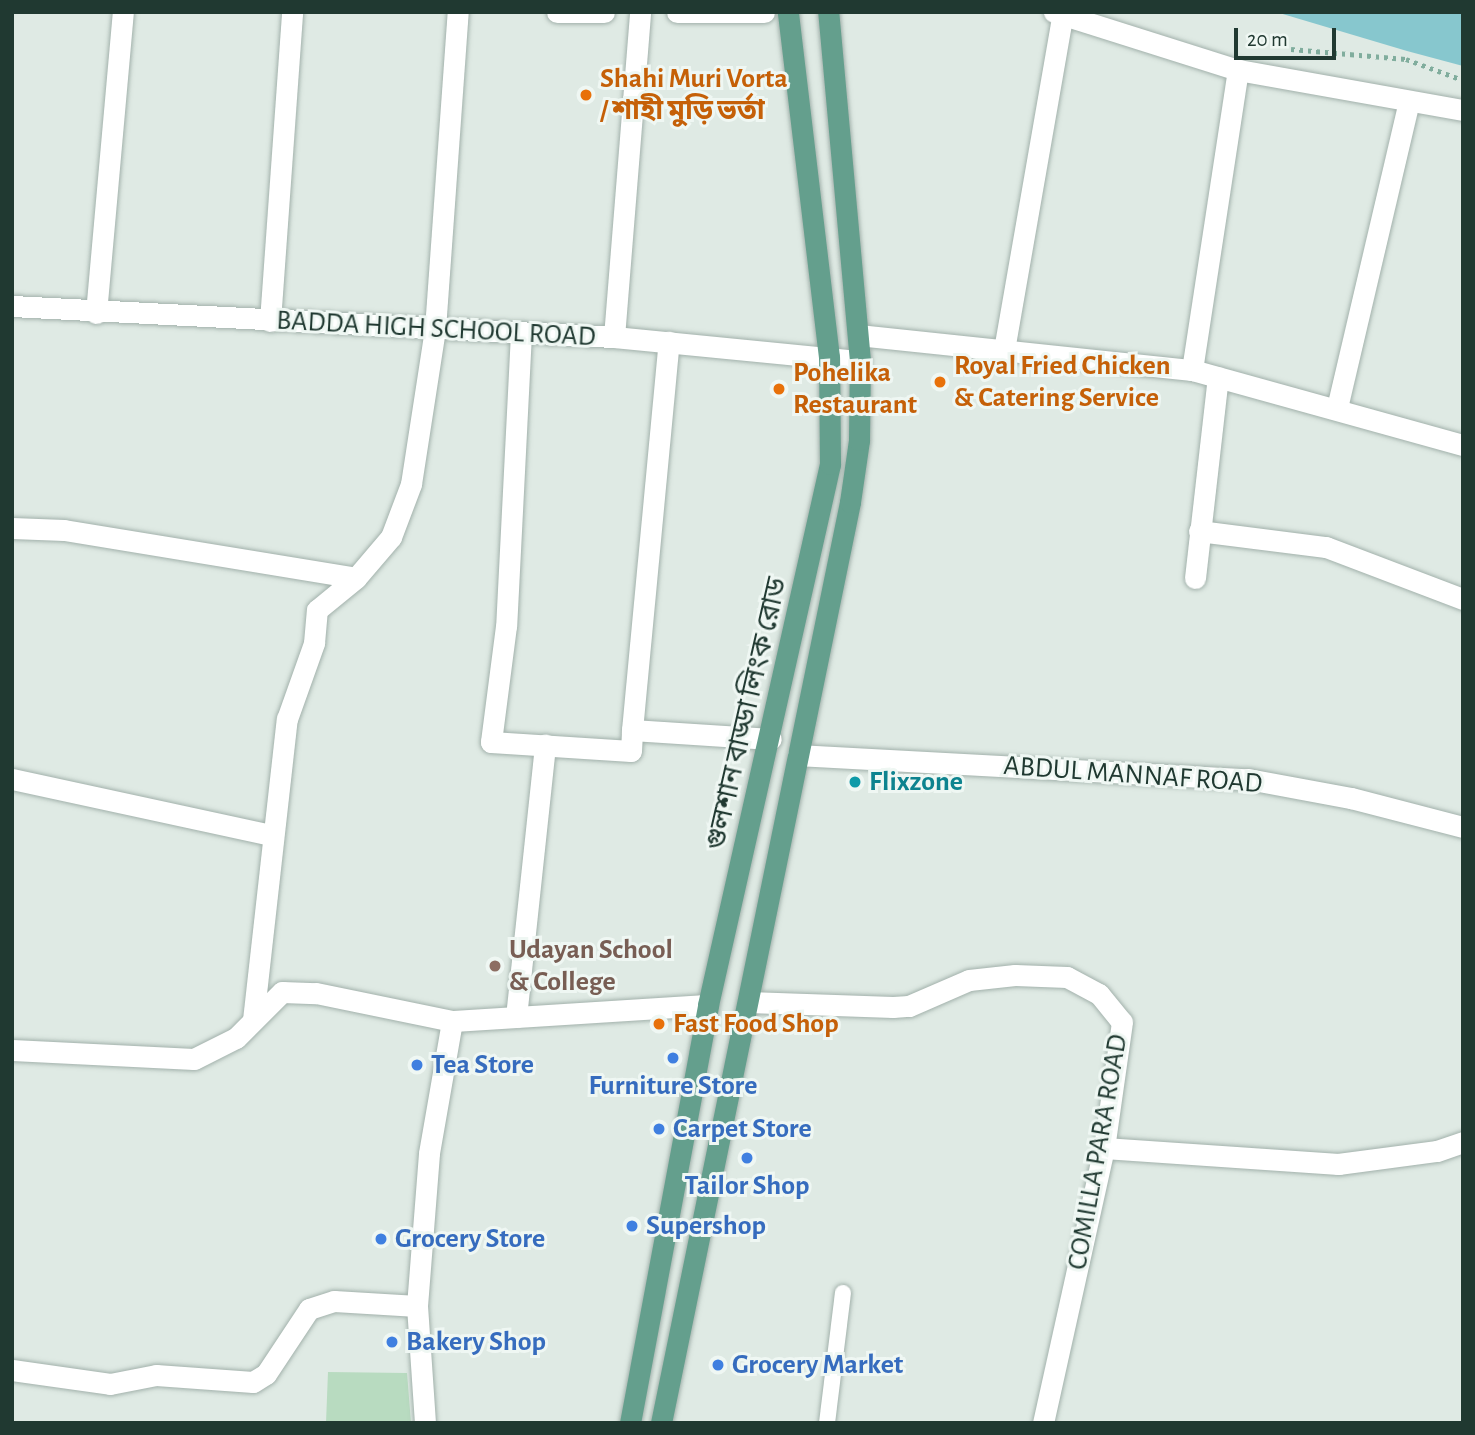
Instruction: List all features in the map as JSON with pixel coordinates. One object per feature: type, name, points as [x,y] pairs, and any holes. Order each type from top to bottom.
[{"type":"main road","name":"গুলশান বাড্ডা লিংক রোড","points":[[630,1423],[708,1004],[771,739],[830,464],[828,357],[788,12]]},
{"type":"main road","name":"গুলশান বাড্ডা লিংক রোড","points":[[661,1423],[850,502],[859,440],[860,360],[828,12]]},
{"type":"street","points":[[96,313],[123,12]]},
{"type":"street","points":[[270,321],[292,12]]},
{"type":"street","points":[[253,1020],[271,835],[286,719],[314,643],[317,610],[356,578],[391,537],[411,484],[435,329],[458,12]]},
{"type":"street","points":[[557,12],[604,12]]},
{"type":"street","points":[[614,337],[640,12]]},
{"type":"street","points":[[677,12],[764,12]]},
{"type":"street","points":[[1004,350],[1059,13],[1238,70],[1463,110]]},
{"type":"street","points":[[1192,370],[1238,70]]},
{"type":"street","points":[[1337,408],[1409,101]]},
{"type":"street","name":"BADDA HIGH SCHOOL ROAD","points":[[12,306],[96,313],[614,337],[860,360]]},
{"type":"street","points":[[521,333],[506,626],[491,741],[631,751],[669,342]]},
{"type":"street","points":[[858,335],[1192,370],[1463,445]]},
{"type":"street","points":[[1195,578],[1218,377]]},
{"type":"street","points":[[12,528],[64,530],[356,578]]},
{"type":"street","points":[[1199,531],[1326,547],[1463,599]]},
{"type":"street","points":[[632,730],[771,739]]},
{"type":"street","points":[[516,1017],[545,745]]},
{"type":"street","name":"ABDUL MANNAF ROAD","points":[[798,755],[1248,779],[1351,797],[1463,827]]},
{"type":"street","points":[[12,779],[271,835]]},
{"type":"street","name":"COMILLA PARA ROAD","points":[[748,1002],[909,1006],[969,980],[1015,975],[1067,977],[1099,994],[1122,1022],[1104,1148],[1043,1423]]},
{"type":"street","points":[[12,1050],[194,1059],[236,1038],[282,992],[316,993],[452,1021],[708,1004]]},
{"type":"street","points":[[425,1423],[417,1306],[429,1153],[452,1021]]},
{"type":"street","points":[[1104,1148],[1338,1164],[1370,1163],[1463,1142]]},
{"type":"street","points":[[12,1370],[110,1384],[156,1375],[253,1382],[266,1374],[309,1309],[334,1301],[417,1306]]},
{"type":"lane","points":[[827,1423],[843,1293]]},
{"type":"path","points":[[1288,48],[1406,60],[1463,80]]},
{"type":"green space","points":[[328,1372],[407,1373],[411,1423],[326,1423]]},
{"type":"water","points":[[1276,12],[1463,12],[1463,66],[1407,51]]},
{"type":"place","name":"Shahi Muri Vorta / শাহী মুড়ি ভর্তা","points":[[586,95]]},
{"type":"place","name":"Royal Fried Chicken & Catering Service","points":[[940,382]]},
{"type":"place","name":"Pohelika Restaurant","points":[[779,389]]},
{"type":"place","name":"Flixzone","points":[[855,782]]},
{"type":"place","name":"Udayan School & College","points":[[495,966]]},
{"type":"place","name":"Fast Food Shop","points":[[659,1024]]},
{"type":"place","name":"Furniture Store","points":[[673,1058]]},
{"type":"place","name":"Tea Store","points":[[417,1065]]},
{"type":"place","name":"Carpet Store","points":[[659,1129]]},
{"type":"place","name":"Tailor Shop","points":[[747,1158]]},
{"type":"place","name":"Supershop","points":[[632,1226]]},
{"type":"place","name":"Grocery Store","points":[[381,1239]]},
{"type":"place","name":"Bakery Shop","points":[[392,1342]]},
{"type":"place","name":"Grocery Market","points":[[718,1365]]}]
